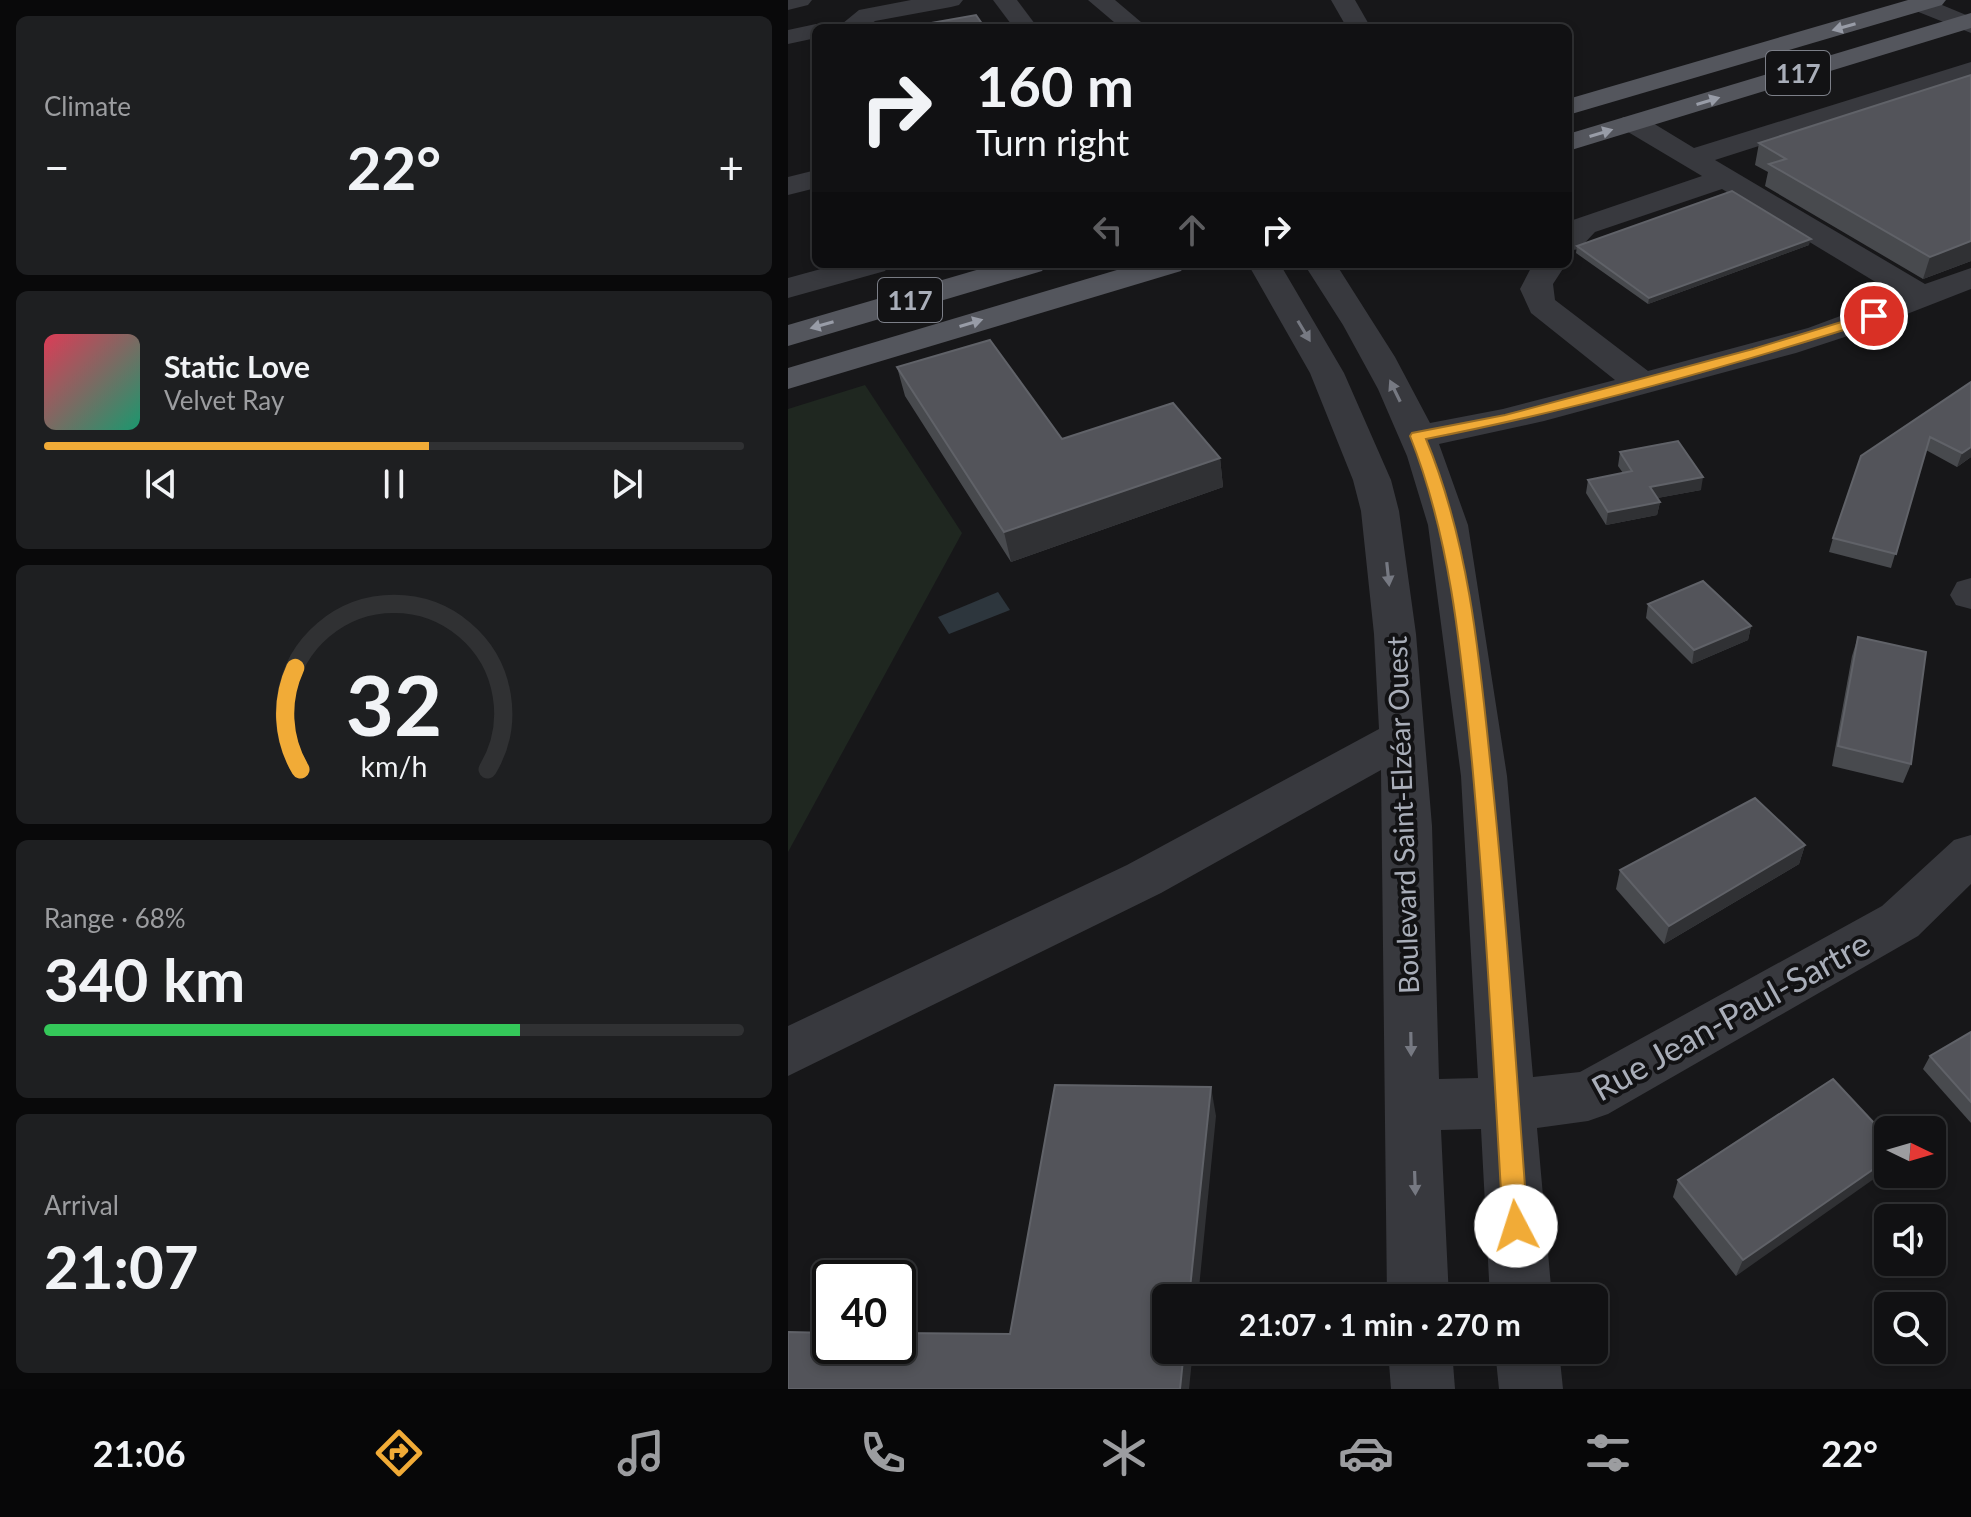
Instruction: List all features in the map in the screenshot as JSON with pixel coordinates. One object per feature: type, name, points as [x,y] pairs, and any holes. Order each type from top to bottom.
[{"type":"main road","name":"117","points":[[1572,106],[1927,2]]},
{"type":"main road","name":"117","points":[[1572,142],[1968,23]]},
{"type":"main road","name":"117","points":[[788,336],[1017,268]]},
{"type":"main road","name":"117","points":[[788,379],[1157,268]]},
{"type":"street","points":[[788,3],[800,0]]},
{"type":"street","points":[[850,24],[868,15],[951,0]]},
{"type":"street","points":[[1005,0],[1023,24]]},
{"type":"street","points":[[1082,0],[1094,24]]},
{"type":"street","points":[[1100,0],[1131,24]]},
{"type":"street","points":[[1343,0],[1357,24]]},
{"type":"street","points":[[1927,2],[1968,23]]},
{"type":"street","points":[[788,37],[812,32]]},
{"type":"street","points":[[1691,158],[1971,70]]},
{"type":"street","points":[[1633,123],[1922,296]]},
{"type":"street","points":[[1572,238],[1584,226],[1726,178]]},
{"type":"street","points":[[788,186],[812,180]]},
{"type":"street","points":[[788,288],[860,268]]},
{"type":"street","name":"Boulevard Saint-Elzéar Ouest","points":[[1266,268],[1327,373],[1372,480],[1383,532],[1403,737],[1408,826],[1418,1284]]},
{"type":"street","points":[[1323,268],[1373,347],[1418,436],[1438,486],[1448,525],[1474,688],[1489,837],[1520,1284]]},
{"type":"street","points":[[1547,268],[1536,286],[1543,306],[1641,383]]},
{"type":"street","points":[[839,274],[864,313]]},
{"type":"street","points":[[1418,436],[1480,426],[1849,326],[1971,278]]},
{"type":"street","points":[[788,1052],[1144,879],[1403,737]]},
{"type":"street","name":"Rue Jean-Paul-Sartre","points":[[1412,1105],[1570,1100],[1588,1096],[1900,921],[1971,854]]},
{"type":"street","points":[[1421,1364],[1423,1389]]},
{"type":"street","points":[[1528,1364],[1531,1389]]},
{"type":"shaded area","points":[[865,385],[962,533],[788,852],[788,409]]},
{"type":"shaded area","points":[[998,592],[1010,610],[949,634],[938,617]]},
{"type":"building","points":[[976,15],[982,24],[925,24]]},
{"type":"building","points":[[1971,75],[1971,241],[1930,257],[1769,164],[1786,159],[1759,143]]},
{"type":"building","points":[[1732,191],[1811,239],[1649,298],[1577,246]]},
{"type":"building","points":[[990,340],[1062,439],[1173,403],[1220,458],[1004,532],[897,367]]},
{"type":"building","points":[[1971,382],[1971,447],[1962,453],[1930,437],[1896,554],[1833,538],[1861,456]]},
{"type":"building","points":[[1678,441],[1703,477],[1650,487],[1660,502],[1608,512],[1588,480],[1632,471],[1620,452]]},
{"type":"building","points":[[1703,581],[1751,626],[1694,650],[1648,604]]},
{"type":"building","points":[[1858,637],[1926,652],[1911,764],[1838,746]]},
{"type":"building","points":[[1755,798],[1805,845],[1669,926],[1620,870]]},
{"type":"building","points":[[1971,1032],[1971,1102],[1930,1056]]},
{"type":"building","points":[[1833,1079],[1874,1123],[1874,1169],[1743,1260],[1678,1180]]},
{"type":"building","points":[[1055,1085],[1211,1087],[1190,1284],[1152,1284],[1152,1364],[1183,1364],[1180,1389],[788,1389],[788,1332],[812,1333],[812,1364],[916,1364],[916,1333],[1010,1334]]},
{"type":"route","points":[[1516,1226],[1503,1074],[1489,837],[1474,688],[1448,525],[1438,486],[1418,436],[1457,431],[1507,419],[1758,352],[1874,316]]}]
